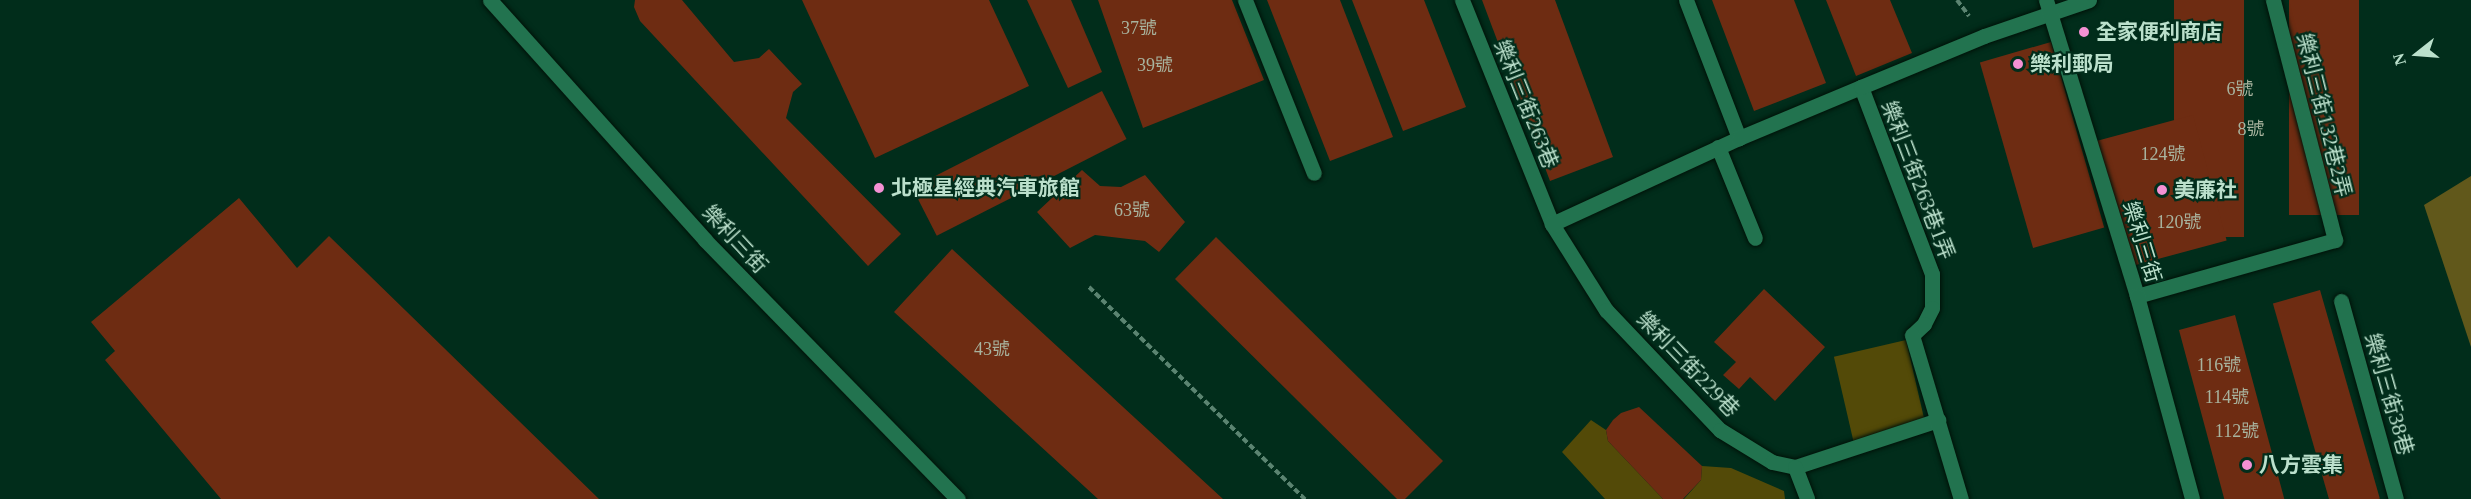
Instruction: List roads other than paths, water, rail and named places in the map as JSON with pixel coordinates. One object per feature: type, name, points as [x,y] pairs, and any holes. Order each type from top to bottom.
[{"type":"street","name":"樂利三街","points":[[490,0],[705,240],[958,499]]},
{"type":"street","points":[[1245,0],[1314,173]]},
{"type":"street","name":"樂利三街263巷","points":[[1462,0],[1552,224]]},
{"type":"street","points":[[1686,0],[1739,138]]},
{"type":"street","points":[[1552,224],[1718,147],[2048,7],[2090,0]]},
{"type":"street","name":"樂利三街132巷2弄","points":[[2137,296],[2335,240],[2273,0]]},
{"type":"street","name":"樂利三街","points":[[2048,7],[2137,296],[2192,499]]},
{"type":"street","name":"樂利三街263巷1弄","points":[[1861,87],[1932,274],[1932,308],[1924,324],[1912,335],[1938,420]]},
{"type":"street","points":[[1718,147],[1755,238]]},
{"type":"street","name":"樂利三街229巷","points":[[1552,224],[1606,310],[1720,430],[1772,462],[1795,467]]},
{"type":"street","name":"樂利三街38巷","points":[[2341,301],[2396,499]]},
{"type":"street","points":[[1807,499],[1795,467],[1938,420],[1961,499]]},
{"type":"place","name":"全家便利商店","points":[[2084,32]]},
{"type":"place","name":"樂利郵局","points":[[2018,64]]},
{"type":"place","name":"北極星經典汽車旅館","points":[[879,188]]},
{"type":"place","name":"美廉社","points":[[2162,190]]},
{"type":"place","name":"八方雲集","points":[[2247,465]]}]
